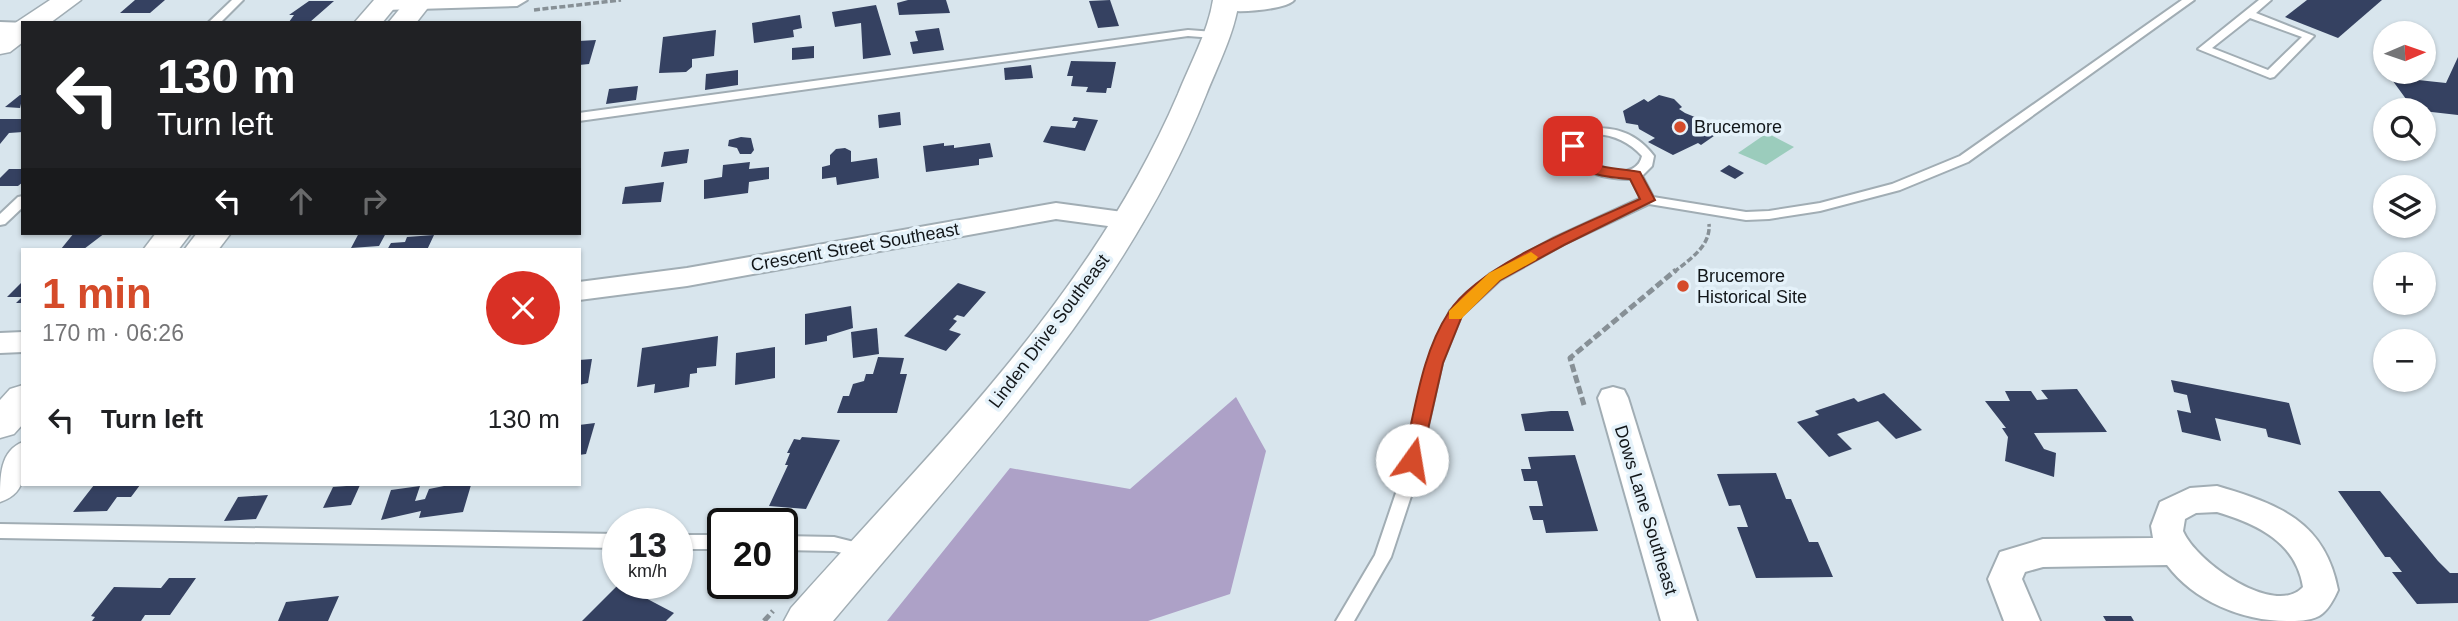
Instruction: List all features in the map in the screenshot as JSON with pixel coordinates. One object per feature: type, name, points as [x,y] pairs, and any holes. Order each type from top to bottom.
[{"type":"street","points":[[31,21],[48,0]]},
{"type":"street","points":[[32,21],[68,0]]},
{"type":"street","points":[[396,9],[517,0]]},
{"type":"street","points":[[1222,13],[1284,0]]},
{"type":"street","name":"Linden Drive Southeast","points":[[806,621],[986,414],[1063,316],[1130,221],[1183,123],[1222,13]]},
{"type":"street","points":[[0,28],[21,28]]},
{"type":"street","points":[[0,46],[21,30]]},
{"type":"street","name":"Crescent Street Southeast","points":[[581,290],[701,274],[1056,211],[1130,221]]},
{"type":"street","points":[[161,248],[173,235]]},
{"type":"street","points":[[0,343],[21,342]]},
{"type":"street","name":"Dows Lane Southeast","points":[[1613,398],[1679,621]]},
{"type":"street","points":[[0,424],[21,401]]},
{"type":"street","points":[[0,486],[21,460]]},
{"type":"street","points":[[2190,500],[2228,502],[2249,508],[2280,524],[2305,545],[2320,569],[2321,590],[2307,606],[2285,616],[2251,606],[2220,592],[2192,573],[2174,551],[2166,528],[2172,511],[2190,500]]},
{"type":"street","points":[[2022,621],[2005,579],[2012,562],[2043,553],[2174,551]]},
{"type":"lane","points":[[215,21],[237,0]]},
{"type":"lane","points":[[1345,621],[1383,557],[1407,484],[1435,363],[1455,314],[1495,277],[1559,241],[1648,200],[1745,216],[1769,215],[1821,207],[1896,187],[1964,159],[2189,0]]},
{"type":"lane","points":[[2249,14],[2309,36],[2270,75],[2204,49],[2266,0]]},
{"type":"lane","points":[[581,117],[1188,33],[1222,13]]},
{"type":"lane","points":[[1602,130],[1621,134],[1639,144],[1648,156],[1646,166],[1635,175],[1604,173],[1585,164],[1576,156],[1573,146],[1576,136],[1602,130]]},
{"type":"lane","points":[[1635,175],[1648,200]]},
{"type":"lane","points":[[0,221],[21,202]]},
{"type":"lane","points":[[0,531],[602,541]]},
{"type":"lane","points":[[798,543],[834,544],[865,551]]},
{"type":"shaded area","points":[[1767,133],[1794,147],[1766,165],[1738,153]]},
{"type":"shaded area","points":[[1236,397],[1266,451],[1230,594],[1148,621],[887,621],[1010,468],[1130,489]]},
{"type":"building","points":[[135,0],[165,0],[150,13],[120,13]]},
{"type":"building","points":[[908,0],[946,0],[950,13],[899,15],[897,3]]},
{"type":"building","points":[[1110,0],[1119,26],[1098,28],[1089,1]]},
{"type":"building","points":[[2307,0],[2382,0],[2338,38],[2285,17]]},
{"type":"building","points":[[309,1],[334,1],[311,21],[290,21],[294,15],[289,15]]},
{"type":"building","points":[[876,5],[891,55],[863,59],[861,23],[835,27],[832,12]]},
{"type":"building","points":[[800,15],[802,28],[793,30],[794,37],[754,43],[752,23]]},
{"type":"building","points":[[939,28],[944,50],[913,54],[910,42],[918,41],[915,31]]},
{"type":"building","points":[[716,30],[714,56],[692,59],[692,67],[686,72],[659,73],[663,37]]},
{"type":"building","points":[[596,40],[589,64],[581,65],[581,41]]},
{"type":"building","points":[[814,46],[814,58],[792,60],[792,48]]},
{"type":"building","points":[[2458,57],[2458,115],[2436,112],[2436,98],[2405,98],[2395,84],[2436,82],[2446,83]]},
{"type":"building","points":[[1071,61],[1116,62],[1111,88],[1107,88],[1106,93],[1086,92],[1088,87],[1071,86],[1073,76],[1067,76]]},
{"type":"building","points":[[1031,65],[1033,78],[1005,80],[1004,68]]},
{"type":"building","points":[[738,70],[738,85],[705,90],[706,74]]},
{"type":"building","points":[[638,86],[636,100],[606,104],[609,89]]},
{"type":"building","points":[[20,95],[21,95],[20,108],[5,107]]},
{"type":"building","name":"Brucemore","points":[[1659,95],[1674,99],[1682,107],[1679,109],[1685,113],[1724,129],[1701,145],[1698,143],[1673,155],[1648,142],[1655,138],[1639,129],[1638,125],[1626,123],[1623,111],[1644,99],[1648,102]]},
{"type":"building","points":[[900,112],[901,125],[879,128],[878,115]]},
{"type":"building","points":[[1074,117],[1098,120],[1085,151],[1043,142],[1051,126],[1075,128],[1078,121],[1072,121]]},
{"type":"building","points":[[0,119],[21,119],[21,132],[9,133],[0,144]]},
{"type":"building","points":[[751,138],[754,150],[751,154],[740,154],[737,148],[728,146],[729,140]]},
{"type":"building","points":[[944,143],[944,146],[954,145],[954,148],[990,143],[993,157],[979,159],[979,165],[926,172],[923,146]]},
{"type":"building","points":[[845,148],[851,151],[851,162],[877,158],[879,178],[837,185],[836,177],[822,179],[822,167],[830,165],[830,155],[836,149]]},
{"type":"building","points":[[689,149],[687,163],[661,167],[664,152]]},
{"type":"building","points":[[750,162],[749,169],[769,167],[769,179],[749,182],[748,193],[704,199],[704,180],[722,177],[723,165]]},
{"type":"building","points":[[1729,165],[1744,173],[1735,179],[1720,171]]},
{"type":"building","points":[[9,169],[21,169],[21,184],[18,186],[0,186],[0,178]]},
{"type":"building","points":[[664,182],[661,202],[622,204],[625,187]]},
{"type":"building","points":[[72,235],[102,235],[85,248],[62,248]]},
{"type":"building","points":[[358,235],[385,235],[379,246],[351,248]]},
{"type":"building","points":[[434,235],[428,248],[388,248],[391,243],[405,242],[407,237]]},
{"type":"building","points":[[21,283],[21,297],[7,297]]},
{"type":"building","points":[[958,283],[986,292],[964,317],[957,315],[953,319],[957,321],[949,330],[961,334],[946,351],[904,336]]},
{"type":"building","points":[[851,306],[853,328],[827,336],[827,341],[805,345],[805,314]]},
{"type":"building","points":[[877,328],[879,354],[853,358],[851,332]]},
{"type":"building","points":[[718,336],[716,366],[697,368],[697,373],[690,374],[689,387],[654,393],[655,384],[637,387],[642,348]]},
{"type":"building","points":[[775,347],[775,378],[735,385],[736,353]]},
{"type":"building","points":[[878,357],[904,358],[900,374],[907,374],[897,413],[837,413],[843,396],[849,396],[853,384],[864,381],[866,374],[873,374]]},
{"type":"building","points":[[592,359],[588,383],[581,385],[581,360]]},
{"type":"building","points":[[2171,380],[2289,403],[2301,445],[2268,437],[2266,429],[2215,418],[2221,441],[2182,432],[2177,410],[2191,413],[2187,395],[2174,392]]},
{"type":"building","points":[[2077,389],[2107,432],[2034,433],[2044,449],[2056,453],[2054,477],[2005,461],[2008,437],[2002,428],[2006,428],[1985,401],[2010,401],[2005,391],[2031,391],[2037,400],[2048,399],[2041,390]]},
{"type":"building","points":[[1884,393],[1922,430],[1896,439],[1878,421],[1837,434],[1852,449],[1829,457],[1797,422],[1819,415],[1815,411],[1854,398],[1858,402]]},
{"type":"building","points":[[1568,411],[1574,431],[1525,431],[1521,414]]},
{"type":"building","points":[[595,423],[586,454],[581,455],[581,425]]},
{"type":"building","points":[[802,437],[840,440],[806,509],[769,506],[788,465],[785,465],[790,453],[787,453],[794,439],[800,440]]},
{"type":"building","points":[[1575,455],[1598,531],[1546,533],[1543,520],[1533,520],[1529,506],[1543,506],[1537,481],[1524,481],[1521,469],[1531,469],[1528,457]]},
{"type":"building","points":[[1776,473],[1786,499],[1791,499],[1809,542],[1818,542],[1833,577],[1756,578],[1737,527],[1748,527],[1740,505],[1729,506],[1717,474]]},
{"type":"building","points":[[93,486],[139,486],[131,497],[117,497],[107,511],[73,512]]},
{"type":"building","points":[[360,486],[351,505],[323,508],[333,487]]},
{"type":"building","points":[[420,486],[415,501],[425,499],[429,489],[471,486],[463,512],[419,518],[421,511],[381,520],[391,490]]},
{"type":"building","points":[[2338,491],[2380,491],[2438,561],[2450,573],[2458,573],[2458,603],[2417,604],[2392,572],[2402,572],[2390,557],[2385,557]]},
{"type":"building","points":[[268,495],[256,519],[224,521],[238,497]]},
{"type":"building","points":[[169,578],[196,578],[170,615],[145,615],[141,621],[92,621],[95,617],[91,616],[114,587],[161,588]]},
{"type":"building","points":[[339,596],[328,621],[278,621],[286,602]]},
{"type":"building","points":[[604,599],[647,599],[674,613],[666,621],[582,621]]},
{"type":"building","points":[[2103,616],[2131,616],[2134,621],[2106,621]]},
{"type":"slow traffic","points":[[1455,315],[1495,277],[1531,257]]},
{"type":"place","name":"Brucemore","points":[[1680,127]]},
{"type":"place","name":"Brucemore Historical Site","points":[[1683,286]]},
{"type":"route","points":[[1412,460],[1435,363],[1455,314],[1495,277],[1559,241],[1648,200],[1635,175],[1604,173],[1585,164],[1576,156],[1573,146]]}]
